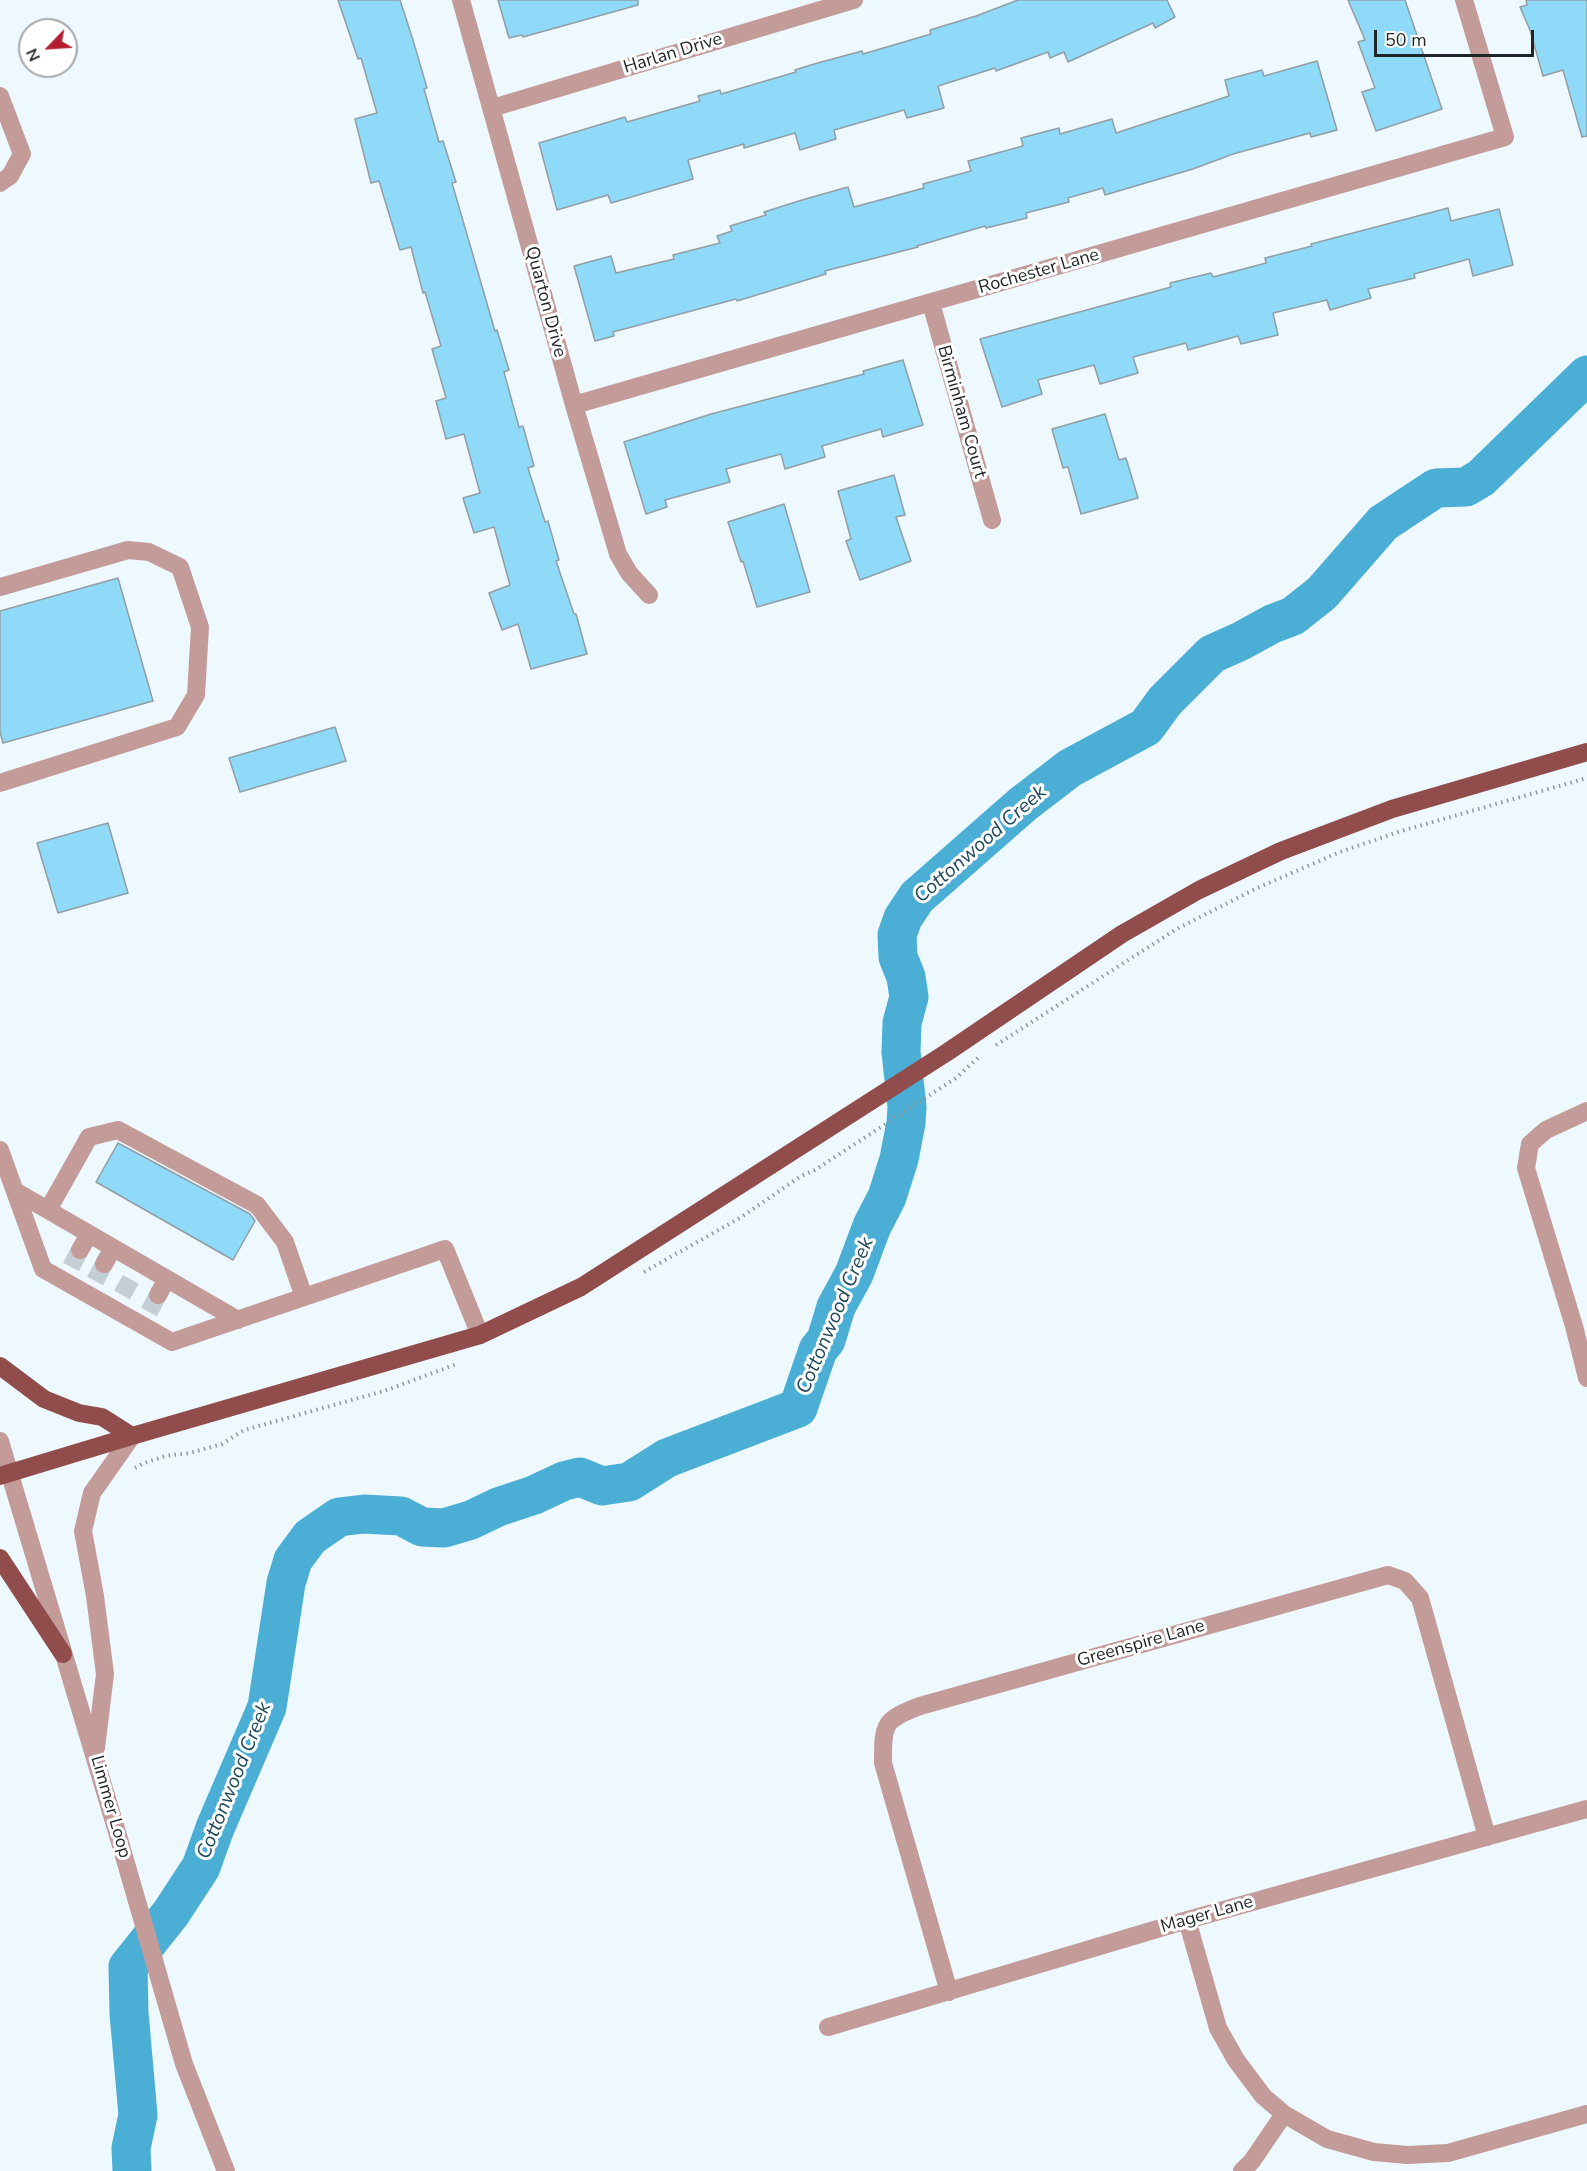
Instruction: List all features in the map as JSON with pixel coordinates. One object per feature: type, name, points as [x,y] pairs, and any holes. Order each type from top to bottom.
[{"type":"main road","points":[[5,1474],[480,1335],[581,1287],[946,1053],[1122,934],[1199,890],[1281,851],[1392,809],[1587,752]]},
{"type":"main road","points":[[0,1366],[44,1400],[79,1413],[102,1417],[132,1436]]},
{"type":"main road","points":[[0,1558],[63,1654]]},
{"type":"street","name":"Quarton Drive","points":[[461,0],[573,405],[618,554],[629,573],[649,595]]},
{"type":"street","name":"Harlan Drive","points":[[492,108],[854,0]]},
{"type":"street","name":"Rochester Lane","points":[[573,405],[1505,137],[1464,0]]},
{"type":"street","points":[[0,96],[22,154],[10,176],[0,183]]},
{"type":"street","name":"Birminham Court","points":[[931,303],[992,520]]},
{"type":"street","points":[[0,587],[128,550],[149,552],[180,567],[200,627],[196,695],[177,727],[0,783]]},
{"type":"street","points":[[1587,1111],[1546,1130],[1530,1144],[1526,1168],[1574,1326],[1587,1378]]},
{"type":"street","points":[[48,1210],[89,1137],[118,1130],[256,1205],[285,1242],[304,1297]]},
{"type":"street","points":[[0,1150],[42,1269],[71,1266]]},
{"type":"street","points":[[15,1191],[113,1248],[126,1286],[145,1318],[172,1342],[446,1249],[480,1335]]},
{"type":"street","points":[[71,1266],[89,1234]]},
{"type":"street","points":[[104,1264],[113,1248]]},
{"type":"street","points":[[71,1266],[92,1288],[126,1286],[167,1279],[238,1320]]},
{"type":"street","points":[[158,1295],[167,1279]]},
{"type":"street","points":[[95,1756],[105,1674],[95,1596],[83,1531],[92,1493],[132,1436]]},
{"type":"street","name":"Limmer Loop","points":[[0,1441],[5,1474],[95,1756],[184,2064],[226,2171]]},
{"type":"street","name":"Greenspire Lane","points":[[949,1992],[883,1763],[883,1734],[895,1716],[920,1706],[1388,1575],[1405,1581],[1420,1598],[1487,1837]]},
{"type":"street","name":"Mager Lane","points":[[828,2027],[1187,1920],[1587,1809]]},
{"type":"street","points":[[1187,1920],[1218,2028],[1236,2060],[1256,2087],[1284,2114],[1327,2139],[1374,2152],[1407,2155],[1448,2153],[1587,2114]]},
{"type":"street","points":[[1242,2171],[1252,2162],[1284,2114]]},
{"type":"path","points":[[815,1170],[956,1078],[979,1057],[1175,930],[1255,889],[1340,852],[1398,832],[1587,778]]},
{"type":"building","points":[[338,0],[400,0],[427,88],[424,89],[439,142],[443,141],[456,182],[452,183],[495,331],[497,330],[509,370],[504,372],[519,427],[523,426],[534,466],[528,468],[545,522],[548,521],[559,560],[556,561],[574,614],[576,614],[587,654],[531,669],[518,624],[502,630],[489,593],[510,585],[494,527],[474,533],[463,498],[480,493],[464,434],[446,439],[436,401],[446,398],[432,349],[441,346],[425,292],[423,293],[411,247],[400,250],[379,181],[371,183],[355,119],[377,113],[361,58],[358,59]]},
{"type":"building","points":[[498,0],[638,0],[638,5],[523,37],[522,35],[509,38]]},
{"type":"building","points":[[1018,0],[1167,0],[1175,17],[1155,28],[1153,23],[1068,62],[1064,52],[1050,58],[1048,52],[996,71],[995,68],[938,86],[944,108],[907,118],[904,110],[834,130],[836,139],[800,150],[795,133],[744,148],[744,144],[688,160],[693,179],[611,203],[608,195],[557,210],[539,143],[625,117],[627,122],[700,101],[698,96],[720,90],[721,94],[796,72],[795,70],[814,64],[862,51],[863,54],[931,34],[930,30]]},
{"type":"building","points":[[1348,0],[1405,0],[1442,109],[1376,131],[1362,92],[1375,88],[1358,42],[1365,40]]},
{"type":"building","points":[[1526,0],[1587,0],[1587,136],[1582,137],[1563,70],[1543,76],[1530,30],[1520,7],[1527,5]]},
{"type":"building","points":[[1317,61],[1337,130],[1311,137],[1310,133],[1233,154],[1193,169],[1105,195],[1103,188],[1068,198],[1069,202],[1026,213],[1027,218],[986,228],[985,226],[918,247],[825,271],[826,274],[737,301],[736,299],[613,332],[614,336],[595,341],[574,266],[611,256],[616,273],[674,259],[673,255],[720,243],[717,236],[732,231],[730,226],[766,215],[764,212],[802,200],[848,187],[854,207],[924,188],[923,184],[971,171],[968,161],[1023,146],[1021,138],[1059,128],[1060,134],[1112,119],[1116,133],[1229,96],[1225,80],[1262,70],[1264,76]]},
{"type":"building","points":[[1448,208],[1451,221],[1499,209],[1513,265],[1473,276],[1469,259],[1414,274],[1415,278],[1368,289],[1371,298],[1330,310],[1327,300],[1273,313],[1278,335],[1241,344],[1238,336],[1188,350],[1186,343],[1133,357],[1138,373],[1100,384],[1094,365],[1038,380],[1042,394],[1002,407],[980,339],[1171,287],[1170,283],[1211,273],[1213,277],[1266,263],[1265,258],[1312,246],[1311,244]]},
{"type":"building","points":[[903,360],[923,425],[883,437],[881,429],[822,446],[825,457],[785,469],[781,454],[726,469],[730,482],[665,500],[667,507],[646,514],[624,442],[711,414],[864,374],[863,371]]},
{"type":"building","points":[[1105,414],[1119,460],[1126,458],[1138,498],[1081,514],[1068,467],[1063,468],[1052,429]]},
{"type":"building","points":[[894,475],[905,515],[896,517],[911,561],[860,580],[846,541],[851,539],[838,491]]},
{"type":"building","points":[[784,504],[810,592],[757,607],[728,522]]},
{"type":"building","points":[[118,578],[153,701],[3,743],[0,732],[0,611]]},
{"type":"building","points":[[335,727],[346,761],[240,792],[229,758]]},
{"type":"building","points":[[108,823],[128,893],[58,913],[37,843]]},
{"type":"building","points":[[118,1143],[250,1214],[255,1221],[233,1260],[96,1182]]},
{"type":"waterway","name":"Cottonwood Creek","points":[[132,2171],[131,2148],[138,2115],[129,2013],[128,1967],[171,1913],[201,1867],[215,1828],[267,1707],[286,1583],[293,1560],[310,1537],[339,1517],[364,1514],[401,1516],[422,1527],[444,1528],[471,1520],[498,1507],[580,1477],[602,1486],[629,1482],[667,1458],[798,1408],[818,1350],[826,1340],[836,1307],[854,1274],[872,1226],[887,1197],[899,1159],[907,1107],[901,1052],[902,1023],[909,997],[906,977],[898,957],[897,935],[903,918],[917,897],[1023,804],[1070,768],[1146,727],[1165,701],[1212,654],[1293,616],[1322,593],[1383,523],[1436,488],[1466,487],[1481,478],[1587,375]]},
{"type":"tunnel","points":[[71,1267],[80,1250]]},
{"type":"tunnel","points":[[95,1281],[104,1264]]},
{"type":"tunnel","points":[[122,1295],[131,1279]]},
{"type":"tunnel","points":[[149,1312],[158,1295]]}]
